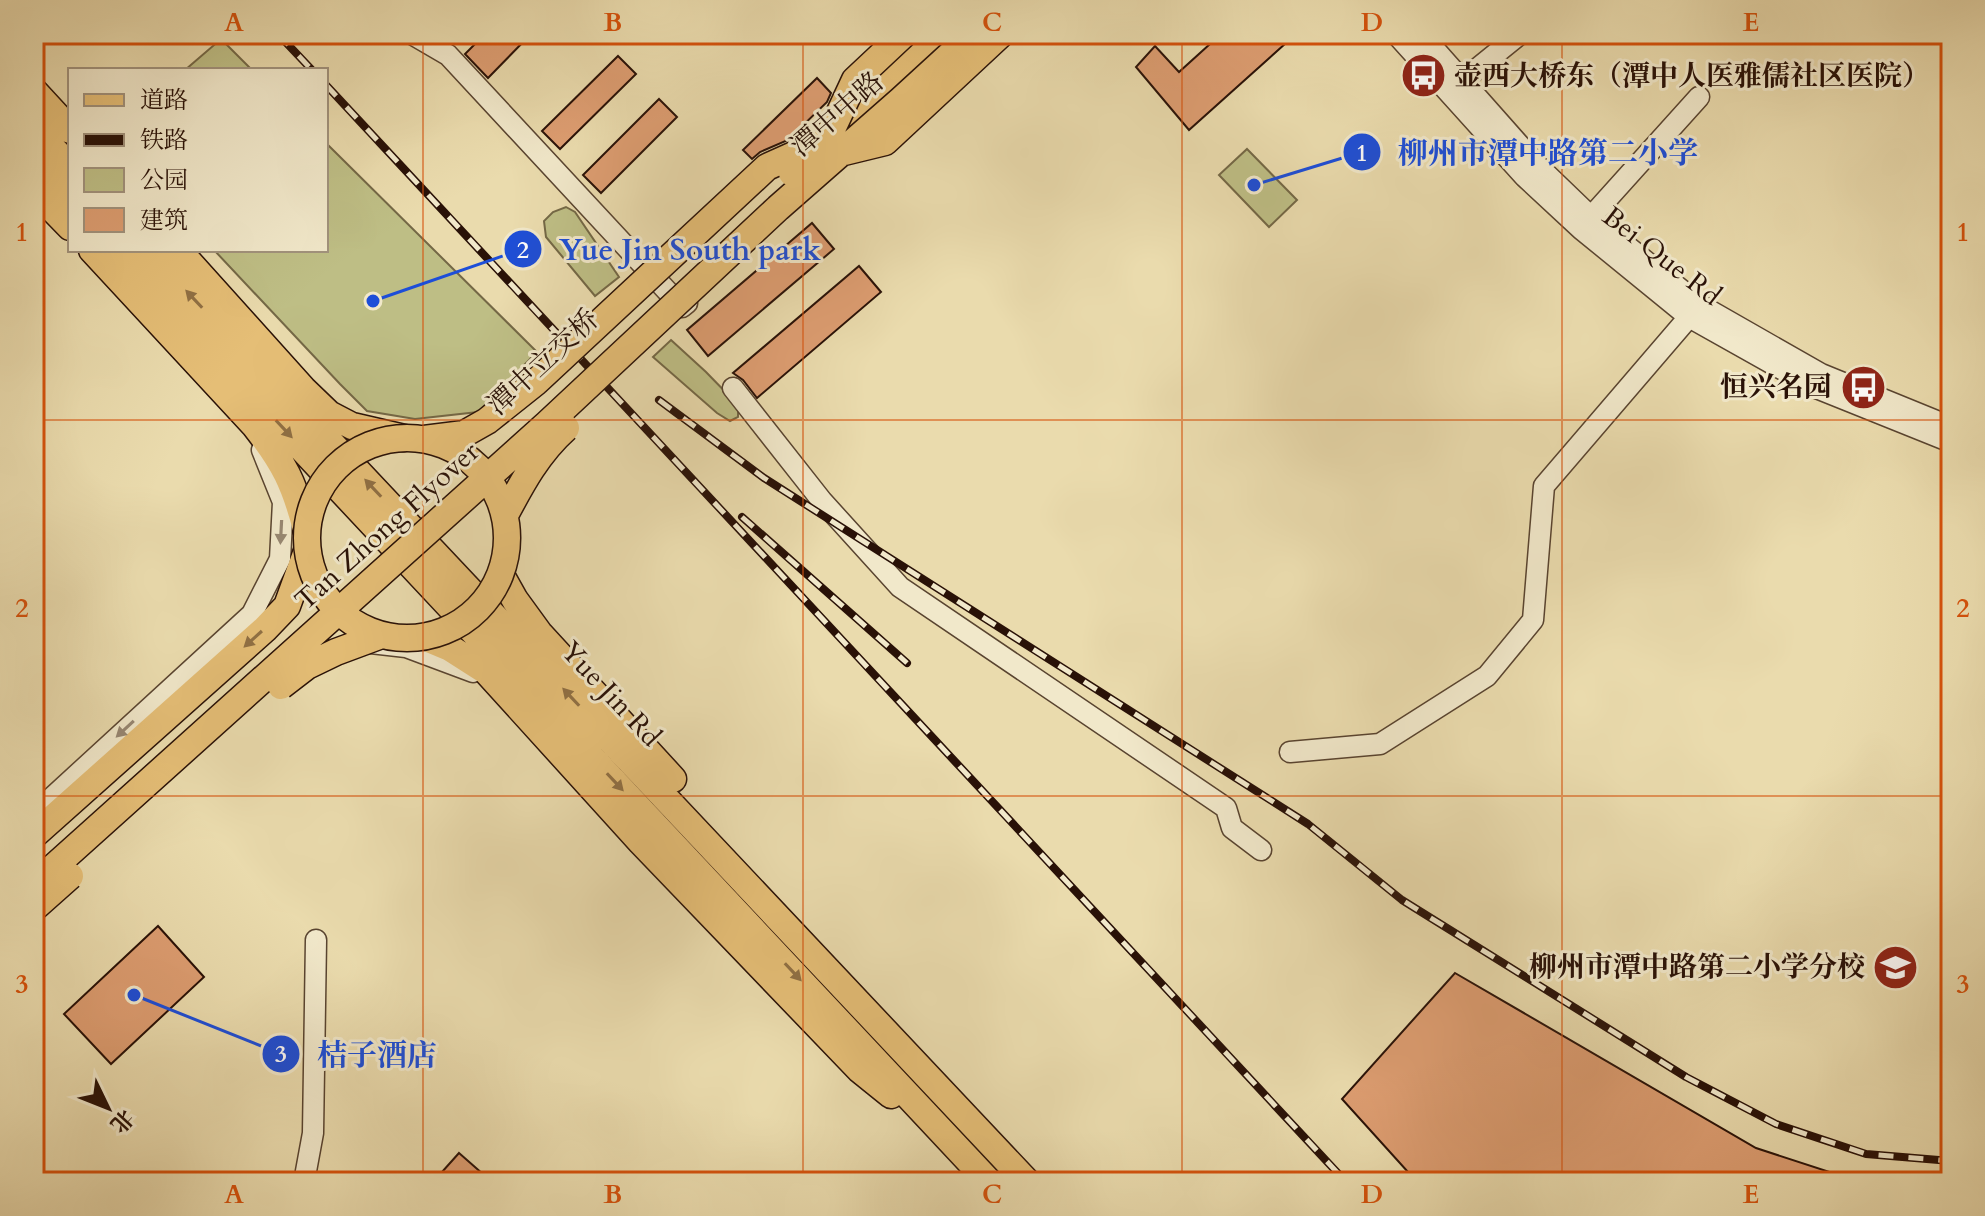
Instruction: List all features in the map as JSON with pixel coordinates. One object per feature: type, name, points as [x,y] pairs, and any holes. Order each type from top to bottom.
[{"type":"main road","points":[[505,515],[522,482],[552,441],[816,197],[855,80],[904,34]]},
{"type":"main road","name":"潭中中路","points":[[778,208],[942,34]]},
{"type":"main road","name":"潭中中路","points":[[834,146],[973,34]]},
{"type":"main road","points":[[34,835],[287,606],[306,540],[310,511],[326,479],[338,465],[352,454],[386,440],[464,434],[487,421],[536,382],[767,167],[834,146],[885,142],[1001,34]]},
{"type":"main road","points":[[34,91],[68,128]]},
{"type":"main road","points":[[34,129],[68,165]]},
{"type":"main road","name":"潭中立交桥","points":[[34,863],[834,146]]},
{"type":"main road","points":[[34,163],[68,199]]},
{"type":"main road","points":[[34,190],[68,225]]},
{"type":"main road","name":"Tan Zhong Flyover","points":[[34,885],[535,435],[778,208]]},
{"type":"main road","points":[[94,252],[255,426],[276,453],[297,496],[311,569],[330,605],[362,629],[401,640],[426,638],[450,630],[471,616],[489,598],[501,575],[506,546],[505,515],[489,480],[476,465],[443,444],[360,428],[329,414],[180,252]]},
{"type":"main road","name":"Yue Jin Rd","points":[[118,252],[989,1182]]},
{"type":"main road","name":"Yue Jin Rd","points":[[151,252],[1027,1182]]},
{"type":"main road","points":[[501,575],[539,633],[904,1025],[983,1134]]},
{"type":"main road","points":[[34,908],[295,674],[316,661],[379,636]]},
{"type":"main road","points":[[426,638],[450,648],[486,671],[641,842],[860,1070],[962,1152]]},
{"type":"street","points":[[412,34],[448,55],[682,307],[983,34]]},
{"type":"street","points":[[659,281],[922,34]]},
{"type":"street","name":"Bei Que Rd","points":[[1396,34],[1525,177],[1581,229],[1689,317],[1814,387],[1951,442]]},
{"type":"street","name":"Bei Que Rd","points":[[1421,34],[1538,166],[1591,217],[1700,305],[1821,374],[1951,427]]},
{"type":"street","points":[[1462,81],[1520,34]]},
{"type":"street","points":[[1591,217],[1699,97]]},
{"type":"street","points":[[793,155],[819,184]]},
{"type":"street","points":[[34,203],[68,240]]},
{"type":"street","points":[[34,814],[252,614],[280,559],[283,502],[260,445],[80,252]]},
{"type":"street","points":[[1290,752],[1380,744],[1487,676],[1533,620],[1544,486],[1689,317]]},
{"type":"street","points":[[733,388],[822,501],[900,587],[1226,808],[1232,828],[1261,850]]},
{"type":"street","points":[[34,898],[289,665],[346,640],[406,647],[472,672],[837,1058],[962,1152]]},
{"type":"street","points":[[304,1182],[313,1133],[316,940]]},
{"type":"green space","points":[[221,39],[250,68],[187,68]]},
{"type":"green space","points":[[328,145],[537,352],[478,412],[415,419],[367,411],[216,252],[328,252]]},
{"type":"green space","points":[[1247,149],[1297,200],[1269,227],[1219,175]]},
{"type":"green space","points":[[566,207],[575,212],[619,277],[595,296],[546,237],[544,221],[553,212]]},
{"type":"green space","points":[[671,340],[738,405],[738,417],[730,421],[717,413],[653,357]]},
{"type":"building","points":[[485,34],[531,34],[488,78],[465,54]]},
{"type":"building","points":[[1221,34],[1296,34],[1189,130],[1136,67],[1155,46],[1179,72]]},
{"type":"building","points":[[618,56],[636,74],[560,149],[542,131]]},
{"type":"building","points":[[817,78],[831,93],[827,102],[788,140],[760,152],[752,159],[743,150]]},
{"type":"building","points":[[659,99],[677,117],[601,193],[583,175]]},
{"type":"building","points":[[812,223],[834,249],[708,356],[687,330]]},
{"type":"building","points":[[859,266],[881,292],[757,398],[733,373]]},
{"type":"building","points":[[158,926],[204,977],[111,1064],[64,1014]]},
{"type":"building","points":[[1455,973],[1756,1148],[1851,1179],[1851,1182],[1417,1182],[1342,1099]]},
{"type":"building","points":[[459,1153],[492,1182],[433,1182]]},
{"type":"railway","points":[[278,34],[310,68]]},
{"type":"railway","points":[[328,87],[1346,1182]]},
{"type":"railway","points":[[659,400],[764,478],[1308,824],[1402,900],[1686,1077],[1776,1124],[1866,1154],[1951,1161]]},
{"type":"railway","points":[[742,517],[907,663]]},
{"type":"place","name":"壶西大桥东（潭中人医雅儒社区医院）","points":[[1423,76]]},
{"type":"place","name":"柳州市潭中路第二小学","points":[[1254,185]]},
{"type":"place","name":"Yue Jin South park","points":[[373,301]]},
{"type":"place","name":"恒兴名园","points":[[1863,387]]},
{"type":"place","name":"柳州市潭中路第二小学分校","points":[[1896,967]]},
{"type":"place","name":"桔子酒店","points":[[134,995]]}]
